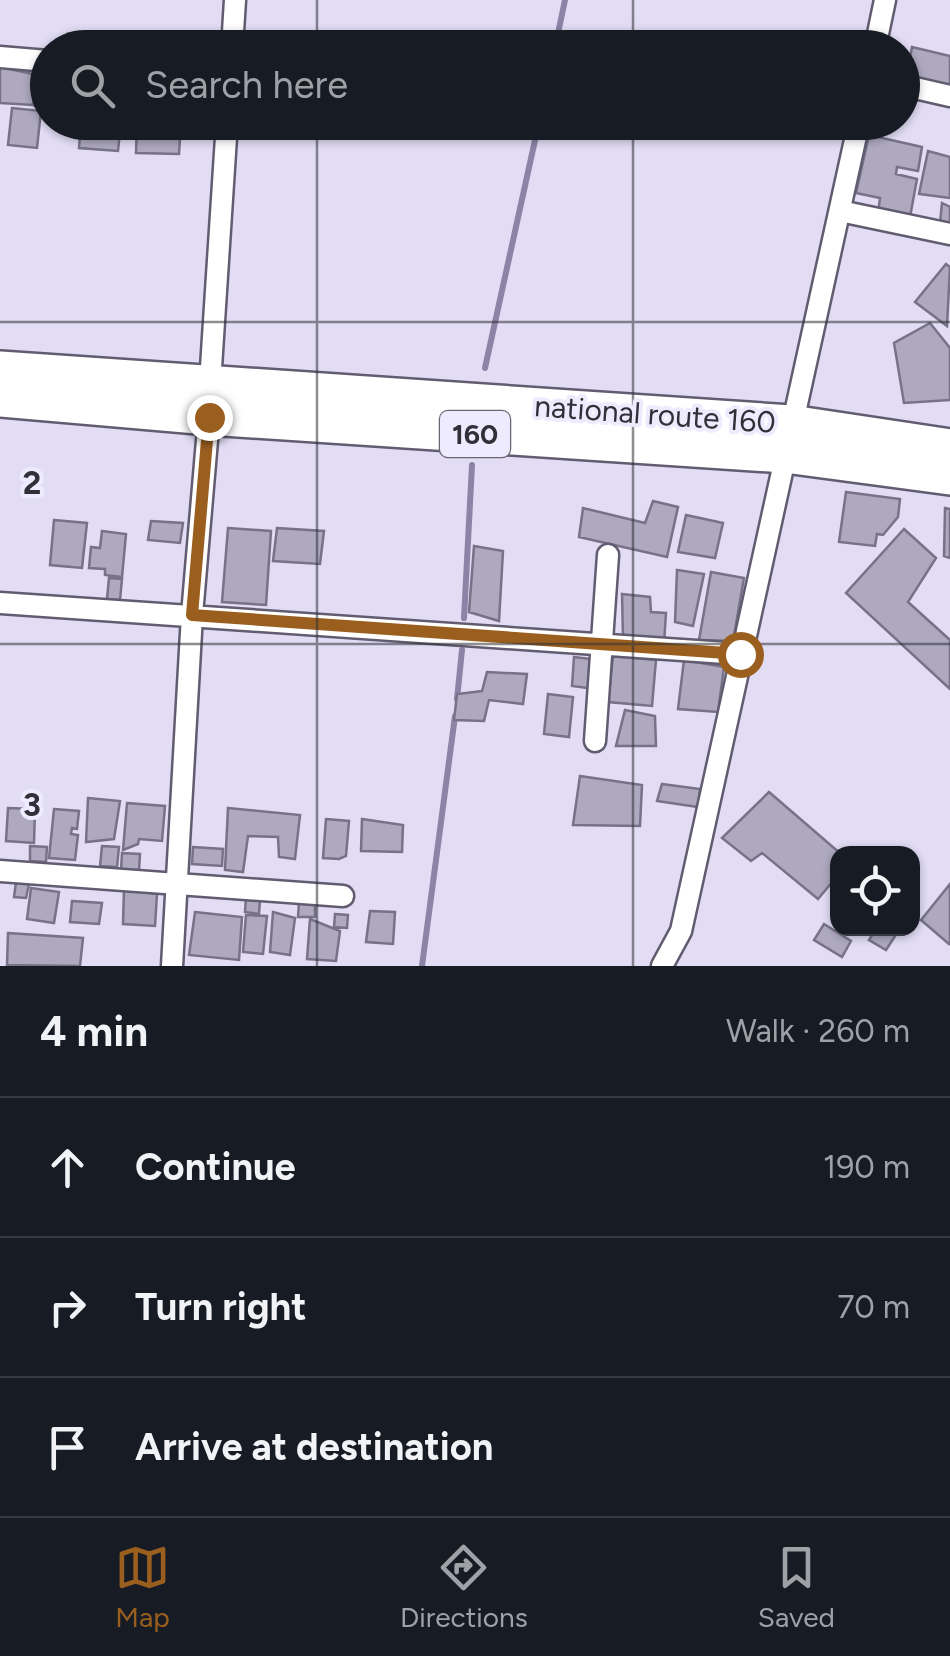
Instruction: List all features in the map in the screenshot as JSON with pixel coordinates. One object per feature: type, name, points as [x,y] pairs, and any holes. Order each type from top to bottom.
[{"type":"highway","name":"national route 160","points":[[0,369],[210,400]]},
{"type":"highway","name":"national route 160","points":[[0,399],[210,400],[950,448]]},
{"type":"highway","name":"national route 160","points":[[788,439],[950,476]]},
{"type":"street","points":[[233,30],[235,0]]},
{"type":"street","points":[[878,30],[885,0]]},
{"type":"street","points":[[0,57],[30,60]]},
{"type":"street","points":[[920,89],[950,96]]},
{"type":"street","points":[[172,966],[226,140]]},
{"type":"street","points":[[662,966],[681,931],[854,140]]},
{"type":"street","points":[[840,211],[950,234]]},
{"type":"street","points":[[595,741],[608,555]]},
{"type":"street","points":[[0,603],[740,654]]},
{"type":"street","points":[[0,872],[343,896]]},
{"type":"building","points":[[920,49],[950,56],[950,86],[920,81]]},
{"type":"building","points":[[0,67],[30,73],[30,105],[0,103]]},
{"type":"building","points":[[12,108],[30,110],[30,140],[38,140],[37,148],[8,145]]},
{"type":"building","points":[[80,140],[119,140],[118,151],[79,148]]},
{"type":"building","points":[[136,140],[180,140],[179,154],[136,153]]},
{"type":"building","points":[[868,140],[922,147],[918,171],[897,167],[896,174],[917,179],[910,217],[878,213],[880,198],[856,193]]},
{"type":"building","points":[[928,151],[950,157],[950,198],[919,194]]},
{"type":"building","points":[[942,203],[950,207],[950,226],[940,223]]},
{"type":"building","points":[[946,264],[950,267],[947,326],[915,302]]},
{"type":"building","points":[[930,323],[950,348],[950,400],[904,403],[894,343]]},
{"type":"building","points":[[846,492],[900,499],[898,517],[883,535],[877,534],[875,546],[839,542]]},
{"type":"building","points":[[653,501],[678,507],[667,557],[579,537],[583,508],[645,523]]},
{"type":"building","points":[[945,508],[950,509],[950,558],[944,556]]},
{"type":"building","points":[[686,515],[723,523],[715,558],[678,552]]},
{"type":"building","points":[[54,520],[87,523],[82,568],[50,565]]},
{"type":"building","points":[[151,521],[183,523],[180,543],[148,540]]},
{"type":"building","points":[[228,528],[271,531],[266,605],[222,602]]},
{"type":"building","points":[[277,528],[324,531],[320,564],[273,561]]},
{"type":"building","points":[[904,529],[936,558],[908,602],[950,640],[950,689],[846,593]]},
{"type":"building","points":[[102,531],[126,534],[122,577],[105,575],[105,569],[89,568],[91,547],[100,548]]},
{"type":"building","points":[[474,546],[503,551],[499,621],[469,612]]},
{"type":"building","points":[[677,570],[704,574],[693,626],[675,622]]},
{"type":"building","points":[[711,572],[744,578],[733,641],[699,640]]},
{"type":"building","points":[[109,578],[122,579],[120,600],[107,599]]},
{"type":"building","points":[[622,594],[650,597],[651,612],[666,613],[664,643],[623,638]]},
{"type":"building","points":[[613,656],[656,660],[652,706],[608,702]]},
{"type":"building","points":[[574,657],[591,659],[588,688],[572,686]]},
{"type":"building","points":[[684,660],[724,667],[718,712],[678,709]]},
{"type":"building","points":[[487,672],[527,674],[523,704],[489,700],[484,721],[454,720],[457,694],[482,691]]},
{"type":"building","points":[[548,694],[573,697],[569,737],[544,734]]},
{"type":"building","points":[[625,710],[655,716],[656,746],[616,746]]},
{"type":"building","points":[[580,776],[642,785],[640,826],[573,825]]},
{"type":"building","points":[[662,784],[700,789],[698,807],[657,801]]},
{"type":"building","points":[[769,792],[832,846],[830,885],[818,899],[762,853],[751,861],[722,838]]},
{"type":"building","points":[[88,798],[120,801],[114,839],[86,842]]},
{"type":"building","points":[[127,803],[165,806],[162,841],[139,839],[138,844],[123,850]]},
{"type":"building","points":[[8,808],[35,809],[34,843],[6,841]]},
{"type":"building","points":[[228,808],[300,815],[295,859],[279,857],[278,837],[248,836],[243,872],[225,870]]},
{"type":"building","points":[[54,809],[79,811],[77,829],[72,828],[71,834],[78,835],[75,860],[49,858]]},
{"type":"building","points":[[326,819],[349,821],[346,856],[339,859],[323,858]]},
{"type":"building","points":[[362,819],[403,825],[402,852],[361,851]]},
{"type":"building","points":[[30,846],[47,847],[46,862],[30,861]]},
{"type":"building","points":[[102,846],[119,847],[117,867],[100,866]]},
{"type":"building","points":[[193,847],[223,849],[222,866],[192,864]]},
{"type":"building","points":[[122,853],[140,854],[139,871],[121,870]]},
{"type":"building","points":[[16,882],[29,884],[26,898],[14,897]]},
{"type":"building","points":[[950,884],[950,943],[949,944],[921,920]]},
{"type":"building","points":[[31,888],[59,892],[54,923],[27,919]]},
{"type":"building","points":[[124,889],[157,894],[155,926],[123,924]]},
{"type":"building","points":[[246,897],[260,899],[259,914],[245,912]]},
{"type":"building","points":[[72,901],[102,903],[99,924],[70,922]]},
{"type":"building","points":[[299,902],[315,902],[315,917],[298,917]]},
{"type":"building","points":[[370,911],[395,912],[393,944],[366,942]]},
{"type":"building","points":[[195,912],[242,917],[239,960],[189,955]]},
{"type":"building","points":[[273,912],[295,918],[290,955],[270,952]]},
{"type":"building","points":[[335,914],[348,915],[347,928],[334,927]]},
{"type":"building","points":[[246,915],[267,916],[263,954],[243,952]]},
{"type":"building","points":[[310,919],[340,931],[336,961],[307,959]]},
{"type":"building","points":[[824,924],[830,928],[830,936],[843,936],[851,941],[842,957],[814,940]]},
{"type":"building","points":[[8,933],[83,938],[80,966],[7,965]]},
{"type":"building","points":[[871,936],[895,936],[886,950],[869,940]]},
{"type":"waterway","points":[[559,30],[565,0]]},
{"type":"waterway","points":[[485,368],[535,140]]},
{"type":"waterway","points":[[464,618],[472,465]]},
{"type":"waterway","points":[[457,699],[462,650]]},
{"type":"waterway","points":[[422,966],[455,716]]},
{"type":"route","points":[[209,417],[192,615],[740,654]]}]
